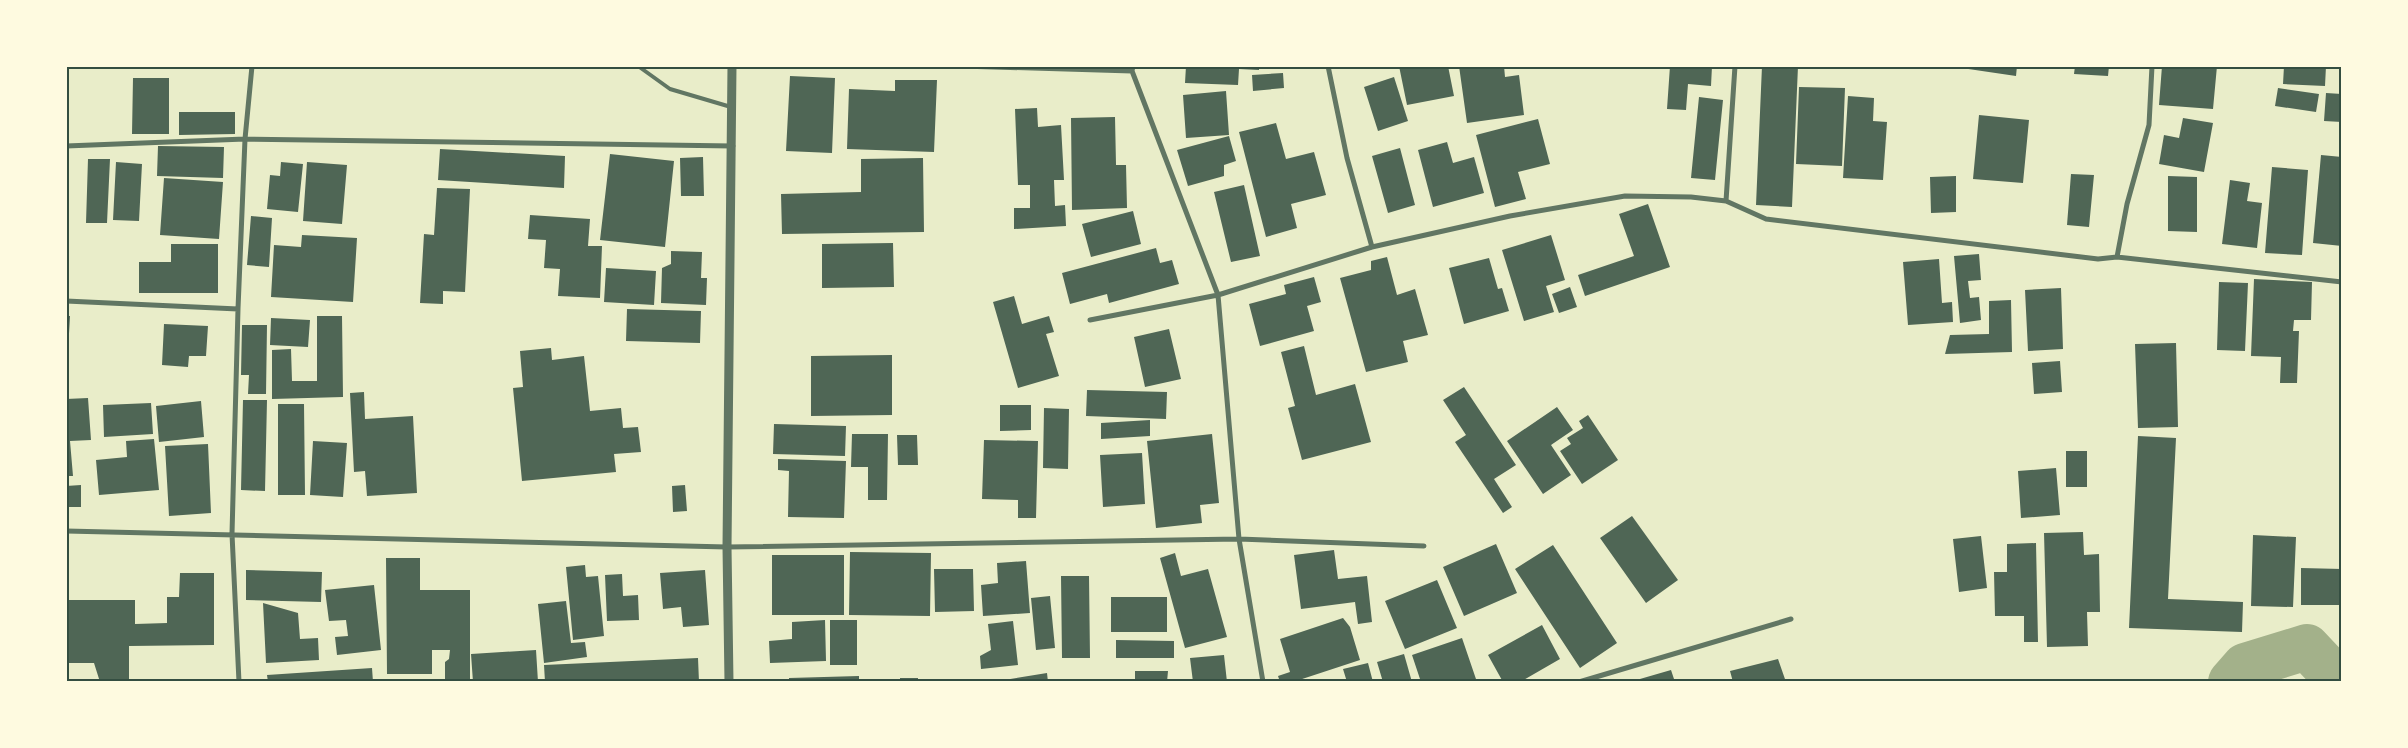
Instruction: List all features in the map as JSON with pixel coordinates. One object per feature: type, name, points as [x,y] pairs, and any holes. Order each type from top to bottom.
[{"type":"street","points":[[239,682],[232,534],[238,309],[246,139],[252,66]]},
{"type":"street","points":[[729,682],[727,547],[733,146],[732,66]]},
{"type":"street","points":[[839,66],[866,66]]},
{"type":"street","points":[[961,66],[1132,68],[1218,295],[1239,540],[1262,682]]},
{"type":"street","points":[[1328,66],[1347,158],[1372,247]]},
{"type":"street","points":[[1726,201],[1735,66]]},
{"type":"street","points":[[2117,257],[2127,204],[2149,125],[2152,66]]},
{"type":"street","points":[[66,146],[246,139],[733,146]]},
{"type":"street","points":[[1090,320],[1218,295],[1372,247],[1510,216],[1625,196],[1691,197],[1726,201],[1766,219],[2098,259],[2117,257],[2342,282]]},
{"type":"street","points":[[66,301],[238,309]]},
{"type":"street","points":[[66,531],[727,547],[1239,540],[1424,546]]},
{"type":"street","points":[[1579,682],[1790,620]]},
{"type":"lane","points":[[638,66],[670,89],[732,107]]},
{"type":"building","points":[[1186,66],[1259,66],[1259,70],[1239,69],[1238,85],[1185,83]]},
{"type":"building","points":[[1399,66],[1448,66],[1454,96],[1407,105]]},
{"type":"building","points":[[1459,66],[1504,66],[1505,77],[1519,75],[1524,115],[1467,123]]},
{"type":"building","points":[[1670,66],[1712,66],[1711,86],[1688,84],[1686,110],[1667,109]]},
{"type":"building","points":[[1762,66],[1798,66],[1792,207],[1756,205]]},
{"type":"building","points":[[1948,66],[2017,66],[2016,76]]},
{"type":"building","points":[[2075,66],[2109,66],[2108,76],[2074,74]]},
{"type":"building","points":[[2162,66],[2217,66],[2213,109],[2159,105]]},
{"type":"building","points":[[2284,66],[2326,66],[2325,86],[2283,84]]},
{"type":"building","points":[[1283,73],[1284,88],[1253,91],[1252,75]]},
{"type":"building","points":[[790,76],[835,78],[832,153],[786,151]]},
{"type":"building","points":[[1394,77],[1408,121],[1378,131],[1364,87]]},
{"type":"building","points":[[133,78],[169,78],[169,134],[132,134]]},
{"type":"building","points":[[895,80],[937,80],[934,152],[847,149],[849,89],[895,91]]},
{"type":"building","points":[[1799,87],[1845,88],[1842,166],[1796,164]]},
{"type":"building","points":[[2278,88],[2319,94],[2316,112],[2275,106]]},
{"type":"building","points":[[1226,91],[1229,135],[1186,138],[1183,95]]},
{"type":"building","points":[[2326,93],[2342,94],[2342,122],[2324,121]]},
{"type":"building","points":[[1848,96],[1874,98],[1873,121],[1887,122],[1883,180],[1843,178]]},
{"type":"building","points":[[1699,97],[1723,100],[1715,180],[1691,178]]},
{"type":"building","points":[[1037,108],[1038,127],[1061,125],[1064,180],[1054,180],[1055,206],[1065,205],[1066,226],[1014,229],[1014,208],[1030,208],[1030,185],[1018,185],[1015,109]]},
{"type":"building","points":[[179,112],[235,112],[235,134],[179,135]]},
{"type":"building","points":[[1979,115],[2029,120],[2023,183],[1973,179]]},
{"type":"building","points":[[1115,117],[1116,165],[1126,165],[1127,208],[1072,210],[1071,118]]},
{"type":"building","points":[[2183,118],[2213,123],[2204,172],[2159,164],[2164,135],[2179,138]]},
{"type":"building","points":[[1538,119],[1550,164],[1518,172],[1526,199],[1495,207],[1476,135]]},
{"type":"building","points":[[1276,123],[1286,159],[1314,152],[1326,195],[1291,204],[1297,228],[1266,237],[1239,132]]},
{"type":"building","points":[[1229,136],[1236,161],[1224,165],[1224,176],[1188,186],[1177,150]]},
{"type":"building","points":[[1447,142],[1453,163],[1474,157],[1484,193],[1433,207],[1418,150]]},
{"type":"building","points":[[158,146],[224,147],[223,178],[157,176]]},
{"type":"building","points":[[1400,148],[1415,205],[1388,213],[1372,156]]},
{"type":"building","points":[[440,149],[565,156],[564,188],[438,180]]},
{"type":"building","points":[[610,154],[674,161],[665,247],[600,240]]},
{"type":"building","points":[[2321,155],[2342,157],[2342,246],[2313,243]]},
{"type":"building","points":[[703,157],[704,196],[681,196],[680,158]]},
{"type":"building","points":[[923,158],[924,232],[782,234],[781,194],[861,192],[861,159]]},
{"type":"building","points":[[88,159],[110,159],[107,223],[86,223]]},
{"type":"building","points":[[116,162],[142,164],[139,221],[113,220]]},
{"type":"building","points":[[281,162],[303,164],[298,212],[267,209],[270,175],[280,176]]},
{"type":"building","points":[[307,162],[347,165],[342,224],[303,221]]},
{"type":"building","points":[[2272,167],[2308,170],[2302,255],[2265,253]]},
{"type":"building","points":[[2071,174],[2094,175],[2089,227],[2067,225]]},
{"type":"building","points":[[1956,176],[1956,212],[1931,213],[1930,177]]},
{"type":"building","points":[[2168,176],[2197,177],[2197,232],[2168,231]]},
{"type":"building","points":[[164,178],[223,182],[219,239],[160,235]]},
{"type":"building","points":[[2230,180],[2250,183],[2247,201],[2262,203],[2257,248],[2222,244]]},
{"type":"building","points":[[1244,185],[1260,256],[1231,262],[1214,192]]},
{"type":"building","points":[[437,188],[470,189],[465,292],[443,291],[443,304],[420,303],[424,234],[434,235]]},
{"type":"building","points":[[1648,204],[1670,267],[1585,296],[1578,275],[1634,256],[1619,214]]},
{"type":"building","points":[[1133,211],[1141,244],[1091,257],[1082,224]]},
{"type":"building","points":[[530,215],[590,219],[588,246],[602,246],[600,298],[558,296],[560,269],[544,268],[546,240],[528,239]]},
{"type":"building","points":[[251,216],[272,218],[269,267],[247,265]]},
{"type":"building","points":[[302,235],[357,238],[353,302],[271,297],[274,245],[301,247]]},
{"type":"building","points":[[1551,235],[1565,280],[1546,286],[1554,312],[1524,321],[1502,250]]},
{"type":"building","points":[[893,243],[894,287],[822,288],[822,244]]},
{"type":"building","points":[[171,244],[218,244],[218,293],[139,293],[139,262],[171,262]]},
{"type":"building","points":[[1156,248],[1160,263],[1172,260],[1179,284],[1109,303],[1107,294],[1070,304],[1062,273]]},
{"type":"building","points":[[671,251],[702,252],[701,278],[707,278],[706,305],[661,303],[662,268],[671,264]]},
{"type":"building","points":[[1979,254],[1981,280],[1968,281],[1970,298],[1979,297],[1981,320],[1960,323],[1954,256]]},
{"type":"building","points":[[1387,257],[1397,295],[1415,289],[1428,335],[1403,341],[1408,362],[1366,372],[1340,278],[1371,270],[1371,261]]},
{"type":"building","points":[[1489,258],[1498,289],[1502,288],[1509,311],[1464,324],[1449,268]]},
{"type":"building","points":[[1939,259],[1942,303],[1952,302],[1953,322],[1908,325],[1903,262]]},
{"type":"building","points":[[606,268],[656,271],[654,305],[604,302]]},
{"type":"building","points":[[1314,277],[1321,302],[1307,306],[1314,331],[1260,346],[1249,304],[1286,294],[1284,285]]},
{"type":"building","points":[[2254,279],[2312,282],[2311,320],[2294,320],[2293,331],[2299,331],[2297,383],[2280,383],[2281,357],[2251,356]]},
{"type":"building","points":[[2219,282],[2248,283],[2245,351],[2217,350]]},
{"type":"building","points":[[1570,287],[1577,307],[1559,313],[1552,294]]},
{"type":"building","points":[[2061,288],[2063,349],[2028,351],[2025,290]]},
{"type":"building","points":[[1014,296],[1022,324],[1049,316],[1054,332],[1046,334],[1059,376],[1018,388],[993,302]]},
{"type":"building","points":[[2011,300],[2012,352],[1945,354],[1950,335],[1989,334],[1989,301]]},
{"type":"building","points":[[627,309],[701,311],[700,343],[626,341]]},
{"type":"building","points":[[66,316],[70,316],[68,351],[66,351]]},
{"type":"building","points":[[317,316],[342,316],[343,397],[272,399],[272,350],[291,349],[292,381],[317,381]]},
{"type":"building","points":[[271,318],[310,320],[308,347],[270,345]]},
{"type":"building","points":[[164,324],[208,326],[206,356],[189,356],[188,367],[162,365]]},
{"type":"building","points":[[242,325],[267,325],[266,394],[248,394],[249,375],[241,375]]},
{"type":"building","points":[[1169,329],[1181,379],[1145,387],[1134,337]]},
{"type":"building","points":[[2176,343],[2178,427],[2138,428],[2135,344]]},
{"type":"building","points":[[1304,346],[1316,395],[1355,384],[1371,442],[1302,460],[1288,408],[1295,406],[1281,352]]},
{"type":"building","points":[[551,348],[552,360],[584,356],[590,411],[621,408],[623,428],[638,427],[641,452],[614,454],[616,472],[522,481],[513,388],[523,387],[520,351]]},
{"type":"building","points":[[892,355],[892,415],[811,416],[811,356]]},
{"type":"building","points":[[2060,361],[2062,392],[2034,394],[2032,363]]},
{"type":"building","points":[[1464,387],[1516,465],[1494,479],[1512,507],[1503,513],[1455,442],[1466,435],[1443,400]]},
{"type":"building","points":[[1087,390],[1167,392],[1166,419],[1086,416]]},
{"type":"building","points":[[364,392],[365,419],[413,416],[417,493],[367,496],[365,471],[354,472],[350,393]]},
{"type":"building","points":[[88,398],[91,440],[70,441],[73,476],[66,476],[66,399]]},
{"type":"building","points":[[243,400],[267,400],[265,491],[241,490]]},
{"type":"building","points":[[201,401],[204,437],[159,442],[156,406]]},
{"type":"building","points":[[151,403],[153,434],[104,437],[103,405]]},
{"type":"building","points":[[278,404],[304,404],[305,495],[278,495]]},
{"type":"building","points":[[1000,405],[1031,405],[1031,430],[1000,431]]},
{"type":"building","points":[[1557,407],[1573,430],[1551,445],[1571,475],[1543,494],[1507,441]]},
{"type":"building","points":[[1044,408],[1069,409],[1068,469],[1043,468]]},
{"type":"building","points":[[1588,415],[1618,460],[1582,484],[1560,451],[1571,444],[1567,438],[1583,428],[1579,421]]},
{"type":"building","points":[[1150,420],[1150,436],[1101,439],[1101,423]]},
{"type":"building","points":[[774,424],[846,426],[845,456],[773,454]]},
{"type":"building","points":[[852,434],[888,434],[887,500],[868,500],[868,467],[851,467]]},
{"type":"building","points":[[1212,434],[1219,503],[1200,505],[1202,523],[1156,528],[1147,441]]},
{"type":"building","points":[[897,435],[917,435],[918,465],[898,465]]},
{"type":"building","points":[[2138,436],[2176,438],[2168,599],[2243,602],[2242,632],[2129,628]]},
{"type":"building","points":[[154,439],[159,490],[99,495],[96,460],[127,457],[126,441]]},
{"type":"building","points":[[984,440],[1038,441],[1036,518],[1018,518],[1018,500],[982,499]]},
{"type":"building","points":[[313,441],[347,443],[343,497],[310,495]]},
{"type":"building","points":[[208,444],[211,513],[169,516],[165,446]]},
{"type":"building","points":[[2066,451],[2087,451],[2087,487],[2066,487]]},
{"type":"building","points":[[1142,453],[1145,504],[1103,507],[1100,455]]},
{"type":"building","points":[[778,459],[846,461],[844,518],[788,517],[789,471],[778,470]]},
{"type":"building","points":[[2056,468],[2060,515],[2021,518],[2018,471]]},
{"type":"building","points":[[81,485],[81,507],[66,507],[66,486]]},
{"type":"building","points":[[685,485],[687,511],[673,512],[672,486]]},
{"type":"building","points":[[1632,516],[1678,580],[1646,603],[1600,538]]},
{"type":"building","points":[[2083,532],[2084,555],[2099,554],[2100,612],[2087,612],[2088,646],[2047,647],[2044,533]]},
{"type":"building","points":[[2253,535],[2296,537],[2293,607],[2251,606]]},
{"type":"building","points":[[1981,536],[1987,588],[1959,592],[1953,539]]},
{"type":"building","points":[[2036,543],[2038,642],[2024,642],[2024,616],[1995,616],[1994,572],[2007,572],[2007,544]]},
{"type":"building","points":[[1496,544],[1517,593],[1464,616],[1443,567]]},
{"type":"building","points":[[1553,545],[1617,643],[1580,668],[1515,569]]},
{"type":"building","points":[[1334,550],[1338,579],[1367,576],[1372,622],[1358,624],[1355,602],[1301,609],[1294,555]]},
{"type":"building","points":[[850,552],[931,553],[930,616],[849,615]]},
{"type":"building","points":[[1175,553],[1181,576],[1208,569],[1227,637],[1185,648],[1160,558]]},
{"type":"building","points":[[772,555],[844,555],[844,615],[772,615]]},
{"type":"building","points":[[386,558],[420,558],[420,590],[470,590],[470,682],[445,682],[445,662],[449,659],[450,650],[432,650],[432,674],[387,674]]},
{"type":"building","points":[[1026,561],[1030,613],[983,616],[981,585],[998,583],[997,563]]},
{"type":"building","points":[[585,565],[586,577],[598,576],[604,636],[573,640],[566,567]]},
{"type":"building","points":[[2301,568],[2342,569],[2342,605],[2301,605]]},
{"type":"building","points":[[934,569],[973,569],[974,611],[935,612]]},
{"type":"building","points":[[246,570],[322,572],[321,602],[246,600]]},
{"type":"building","points":[[705,570],[709,625],[683,627],[681,607],[663,609],[660,573]]},
{"type":"building","points":[[180,573],[214,573],[214,645],[129,646],[129,682],[100,682],[94,663],[67,663],[67,600],[135,600],[135,624],[167,623],[167,597],[179,597]]},
{"type":"building","points":[[622,574],[623,596],[638,595],[639,620],[607,621],[605,575]]},
{"type":"building","points":[[1061,576],[1089,576],[1090,658],[1062,658]]},
{"type":"building","points":[[1437,580],[1457,628],[1405,649],[1385,601]]},
{"type":"building","points":[[374,585],[381,650],[337,655],[335,637],[348,636],[346,620],[329,621],[325,590]]},
{"type":"building","points":[[1050,596],[1055,648],[1036,650],[1031,598]]},
{"type":"building","points":[[1111,597],[1167,597],[1167,632],[1111,632]]},
{"type":"building","points":[[566,601],[571,643],[585,642],[587,657],[544,663],[538,604]]},
{"type":"building","points":[[263,603],[298,613],[300,639],[318,638],[319,660],[266,663]]},
{"type":"building","points":[[1343,618],[1350,627],[1360,660],[1293,682],[1280,682],[1278,676],[1290,672],[1280,639]]},
{"type":"building","points":[[825,620],[826,661],[770,663],[769,641],[792,639],[792,622]]},
{"type":"building","points":[[830,620],[857,620],[857,665],[830,665]]},
{"type":"building","points":[[1013,621],[1018,665],[981,669],[980,656],[991,650],[988,624]]},
{"type":"building","points":[[1542,625],[1560,659],[1520,682],[1503,682],[1488,655]]},
{"type":"building","points":[[1462,638],[1477,682],[1421,682],[1412,655]]},
{"type":"building","points":[[1116,640],[1174,641],[1174,658],[1116,658]]},
{"type":"building","points":[[536,650],[538,682],[473,682],[471,654]]},
{"type":"building","points":[[1404,654],[1412,682],[1383,682],[1377,662]]},
{"type":"building","points":[[1224,655],[1227,682],[1193,682],[1190,658]]},
{"type":"building","points":[[698,658],[699,682],[545,682],[544,665]]},
{"type":"building","points":[[1778,659],[1786,682],[1733,682],[1730,671]]},
{"type":"building","points":[[1368,663],[1373,682],[1347,682],[1343,669]]},
{"type":"building","points":[[372,668],[373,682],[268,682],[267,675]]},
{"type":"building","points":[[1671,670],[1675,682],[1633,682],[1633,681]]},
{"type":"building","points":[[1135,671],[1168,671],[1167,682],[1135,682]]},
{"type":"building","points":[[1047,673],[1048,682],[998,682],[998,681]]},
{"type":"building","points":[[859,676],[859,682],[789,682],[789,678]]},
{"type":"building","points":[[900,678],[918,678],[918,682],[900,682]]},
{"type":"waterway","points":[[2231,682],[2245,666],[2307,647],[2340,682]]}]
